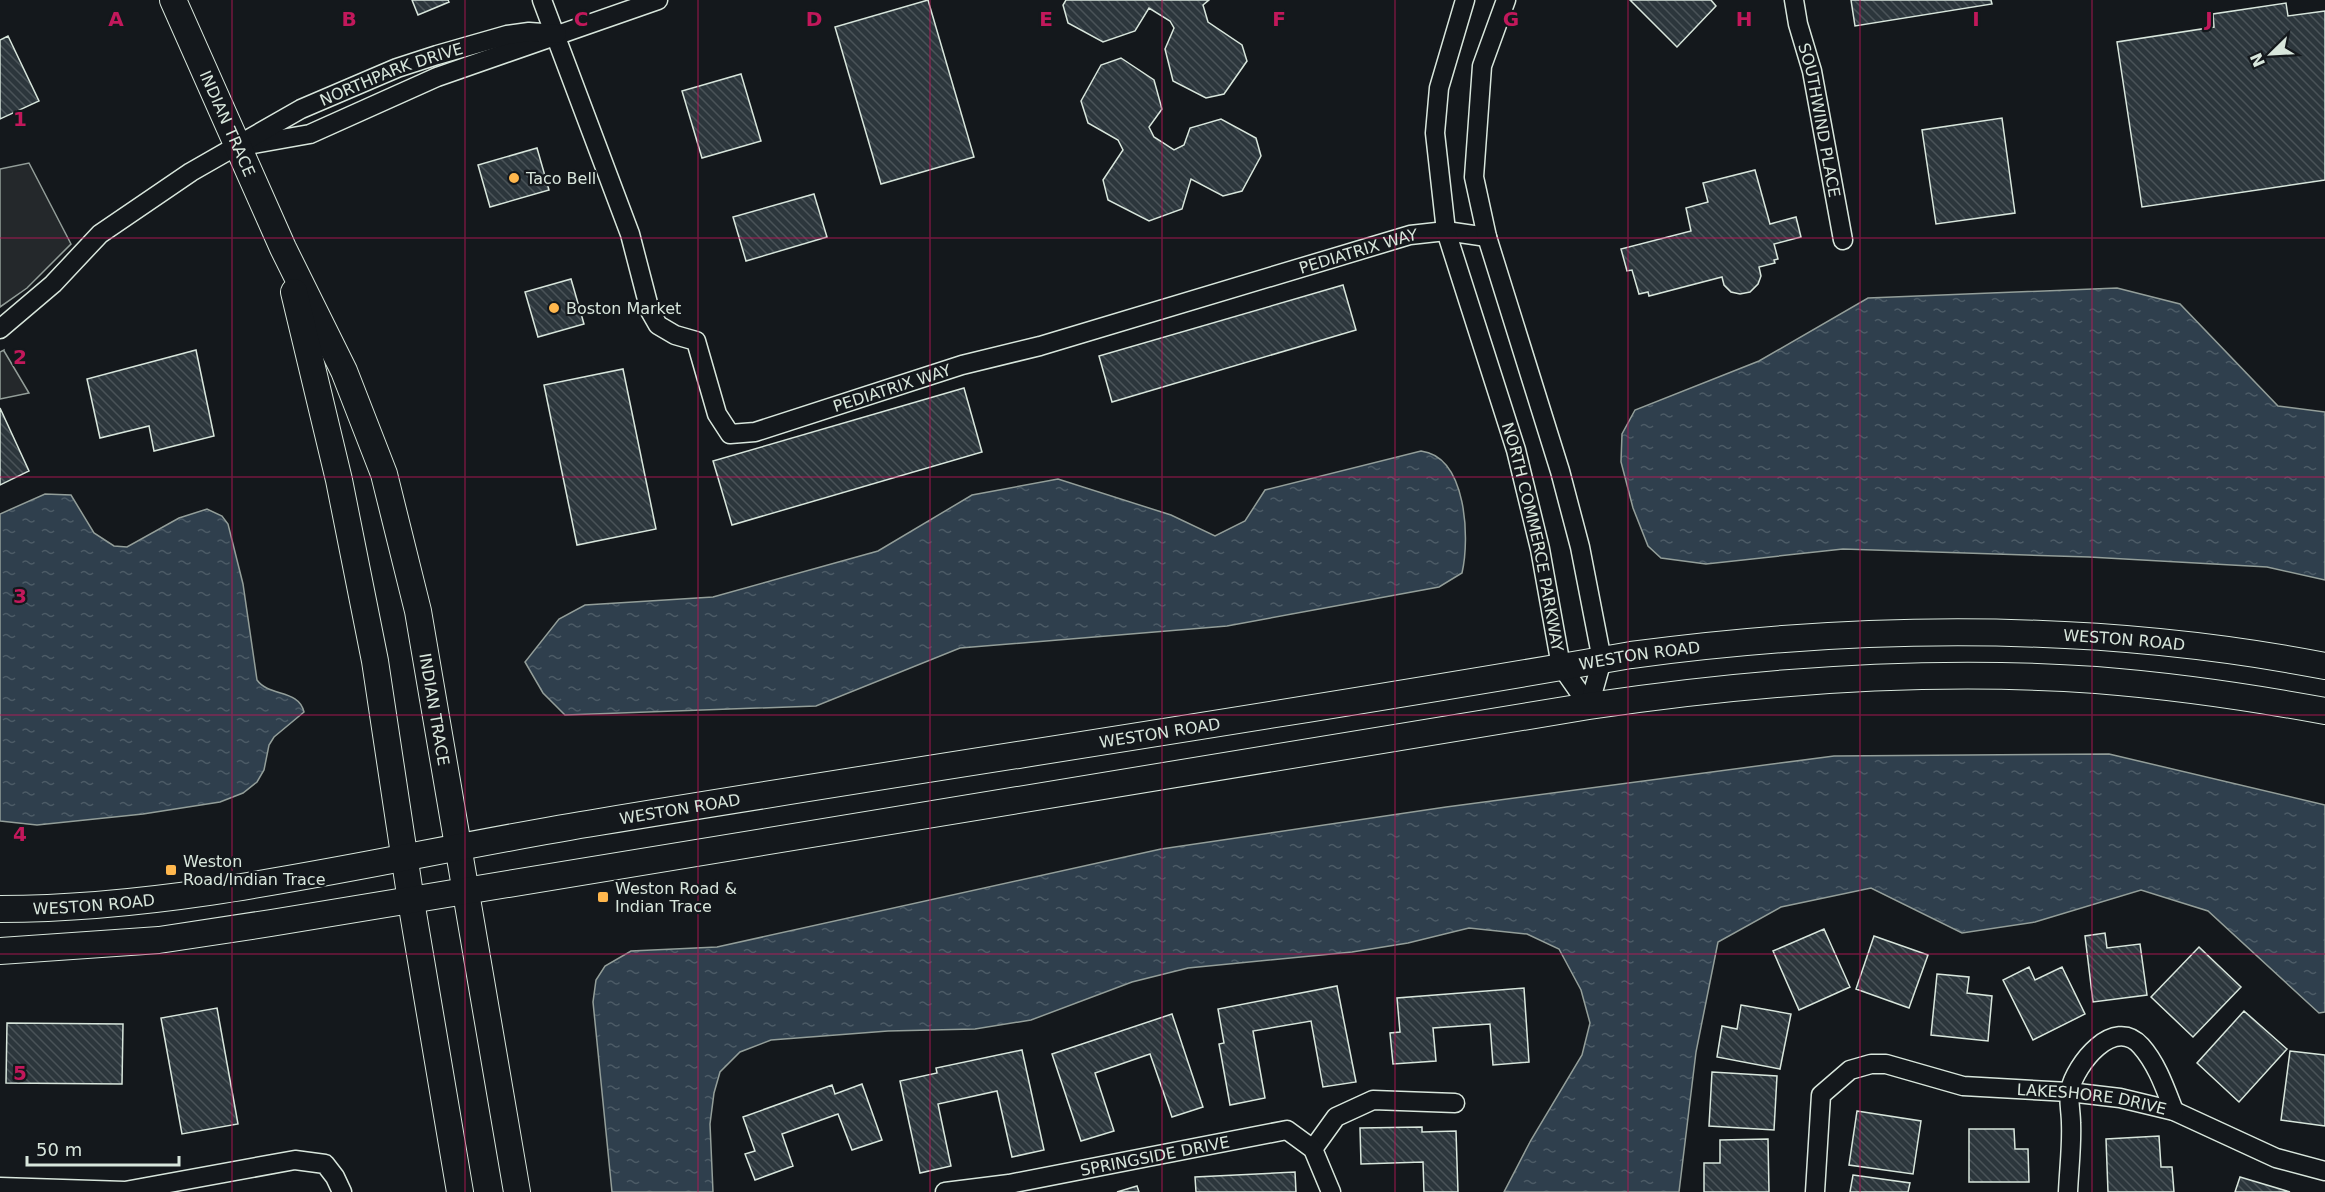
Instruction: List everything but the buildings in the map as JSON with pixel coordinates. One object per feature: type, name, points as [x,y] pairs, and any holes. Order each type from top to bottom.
[{"type":"main road","name":"INDIAN TRACE","points":[[173,0],[283,248],[345,371],[384,474],[418,611],[517,1192]]},
{"type":"main road","name":"INDIAN TRACE","points":[[283,248],[339,480],[375,661],[411,901],[460,1192]]},
{"type":"main road","name":"WESTON ROAD","points":[[0,909],[94,904],[186,893],[457,845],[1562,666],[1690,648],[1812,636],[1985,632],[2155,642],[2325,666]]},
{"type":"main road","points":[[0,951],[159,940],[466,892],[1589,706],[1683,693],[1807,681],[1963,676],[2096,680],[2234,695],[2325,711]]},
{"type":"street","points":[[542,0],[557,34]]},
{"type":"street","name":"NORTHPARK DRIVE","points":[[237,147],[310,134],[437,77],[658,0]]},
{"type":"street","name":"NORTH COMMERCE PARKWAY","points":[[1465,0],[1439,88],[1436,122],[1446,231],[1516,450],[1540,549],[1562,666],[1589,706]]},
{"type":"street","points":[[1506,0],[1482,66],[1474,177],[1487,237],[1560,471],[1580,547],[1602,660],[1589,706]]},
{"type":"street","name":"SOUTHWIND PLACE","points":[[1794,0],[1798,24],[1812,71],[1843,240]]},
{"type":"street","name":"NORTHPARK DRIVE","points":[[0,329],[53,284],[100,234],[191,172],[301,109],[397,68],[507,35],[529,32],[557,34]]},
{"type":"street","name":"PEDIATRIX WAY","points":[[557,34],[630,234],[650,311],[658,324],[675,335],[696,341],[717,414],[730,434],[755,432],[962,365],[1040,346],[1410,235],[1446,231],[1487,237]]},
{"type":"street","points":[[2068,1192],[2072,1124],[2069,1092],[2078,1065],[2093,1048],[2115,1038],[2128,1037],[2139,1044],[2160,1075],[2174,1111]]},
{"type":"street","name":"LAKESHORE DRIVE","points":[[1815,1192],[1821,1095],[1850,1070],[1871,1064],[1886,1064],[1963,1086],[2069,1092],[2120,1098],[2174,1111],[2276,1158],[2325,1171]]},
{"type":"street","points":[[1331,1192],[1313,1149],[1336,1117],[1373,1100],[1455,1103]]},
{"type":"street","name":"SPRINGSIDE DRIVE","points":[[945,1192],[1010,1184],[1287,1130],[1313,1149]]},
{"type":"street","points":[[0,1186],[125,1191],[295,1160],[325,1164],[335,1177],[342,1192]]},
{"type":"shaded area","points":[[29,163],[71,244],[27,288],[0,307],[0,169]]},
{"type":"shaded area","points":[[4,350],[29,393],[0,399],[0,352]]},
{"type":"water","points":[[2117,288],[2180,304],[2278,406],[2325,412],[2325,580],[2267,567],[2089,557],[1843,549],[1706,564],[1661,558],[1648,546],[1633,508],[1621,462],[1622,434],[1635,410],[1759,361],[1868,298]]},
{"type":"water","points":[[1421,451],[1436,457],[1448,468],[1462,501],[1465,521],[1462,573],[1439,587],[1227,626],[960,648],[816,706],[565,715],[543,693],[525,662],[559,619],[585,605],[713,597],[878,551],[972,495],[1058,479],[1171,515],[1215,536],[1245,521],[1265,490]]},
{"type":"water","points":[[45,494],[71,495],[94,533],[114,546],[127,547],[179,518],[207,509],[222,516],[228,524],[243,584],[257,680],[269,689],[296,700],[304,712],[274,737],[269,745],[264,770],[257,782],[243,793],[220,802],[143,814],[37,825],[0,821],[0,514]]},
{"type":"water","points":[[2109,754],[2325,805],[2325,1012],[2319,1013],[2208,911],[2141,890],[2035,922],[1962,933],[1871,888],[1781,907],[1718,942],[1696,1052],[1679,1192],[1504,1192],[1531,1140],[1582,1055],[1590,1023],[1581,990],[1559,949],[1527,934],[1469,928],[1408,943],[1352,952],[1188,968],[1132,982],[1031,1020],[975,1029],[888,1031],[771,1040],[740,1052],[720,1072],[714,1093],[710,1124],[713,1192],[612,1192],[593,1002],[596,980],[605,966],[631,951],[717,947],[1161,849],[1446,807],[1834,756]]},
{"type":"place","name":"Taco Bell","points":[[514,178]]},
{"type":"place","name":"Boston Market","points":[[554,308]]},
{"type":"place","name":"Weston Road/Indian Trace","points":[[171,870]]},
{"type":"place","name":"Weston Road & Indian Trace","points":[[603,897]]}]
